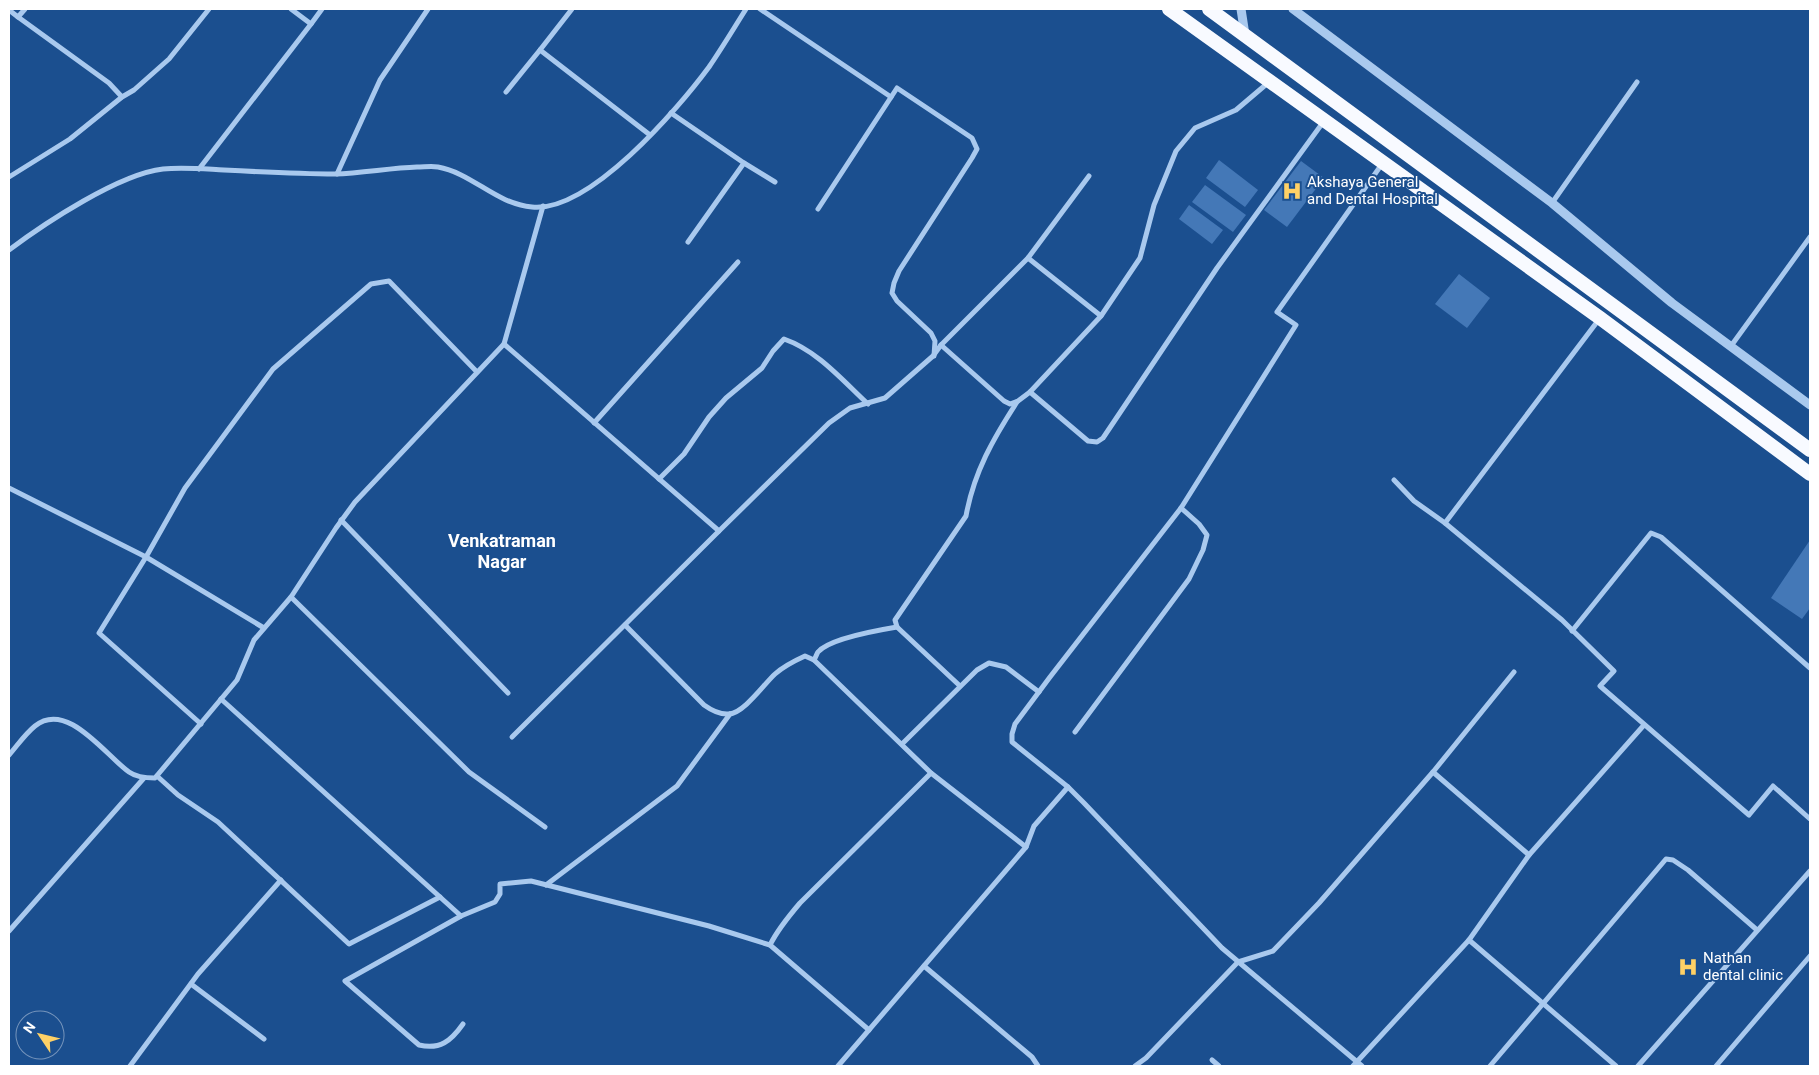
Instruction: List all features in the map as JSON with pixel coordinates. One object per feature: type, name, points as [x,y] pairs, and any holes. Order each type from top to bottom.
[{"type":"highway","points":[[1168,9],[1382,164],[1600,318],[1810,474]]},
{"type":"highway","points":[[1209,9],[1810,450]]},
{"type":"street","points":[[18,18],[25,9]]},
{"type":"street","points":[[9,176],[70,139],[122,97],[134,90],[169,58],[209,9]]},
{"type":"street","points":[[291,9],[311,24]]},
{"type":"street","points":[[199,169],[322,9]]},
{"type":"street","points":[[337,174],[380,80],[428,9]]},
{"type":"street","points":[[506,92],[572,9]]},
{"type":"street","points":[[9,250],[60,216],[127,178],[163,169],[337,174],[392,168],[438,167],[460,174],[483,189],[510,202],[534,208],[556,205],[576,197],[593,186],[639,147],[671,113],[708,68],[746,9]]},
{"type":"street","points":[[760,9],[891,97]]},
{"type":"street","points":[[1242,9],[1245,35]]},
{"type":"street","points":[[1293,9],[1552,203],[1672,303],[1810,405]]},
{"type":"street","points":[[9,10],[109,83],[122,97]]},
{"type":"street","points":[[540,50],[650,135]]},
{"type":"street","points":[[942,345],[1004,401],[1010,404],[1018,401],[1030,392],[1101,316],[1140,258],[1154,205],[1176,151],[1195,128],[1236,110],[1269,82]]},
{"type":"street","points":[[1552,203],[1637,82]]},
{"type":"street","points":[[818,209],[897,88],[972,138],[977,149],[899,271],[892,293],[897,301],[932,333],[935,341],[934,356]]},
{"type":"street","points":[[671,113],[775,182]]},
{"type":"street","points":[[1030,392],[1088,441],[1096,442],[1103,438],[1217,268],[1324,121]]},
{"type":"street","points":[[688,242],[744,162]]},
{"type":"street","points":[[1362,1066],[1354,1064],[1222,948],[1068,787],[1012,742],[1012,734],[1015,724],[1038,692],[1181,508],[1296,325],[1277,312],[1382,164]]},
{"type":"street","points":[[512,737],[829,423],[850,408],[885,398],[934,356],[942,345],[1028,258],[1089,176]]},
{"type":"street","points":[[9,755],[36,726],[50,720],[63,720],[76,726],[130,773],[144,778],[155,778],[238,680],[254,640],[291,598],[302,578],[355,502],[504,344],[544,206]]},
{"type":"street","points":[[1731,346],[1810,237]]},
{"type":"street","points":[[1028,258],[1101,316]]},
{"type":"street","points":[[594,423],[738,262]]},
{"type":"street","points":[[201,724],[99,633],[146,557],[185,488],[273,369],[371,284],[389,281],[477,372]]},
{"type":"street","points":[[1445,523],[1600,318]]},
{"type":"street","points":[[659,479],[684,454],[708,417],[726,398],[762,368],[773,351],[784,339],[796,343],[815,354],[868,404]]},
{"type":"street","points":[[504,344],[719,531]]},
{"type":"street","points":[[960,686],[897,627],[895,620],[966,516],[970,496],[980,467],[1018,401]]},
{"type":"street","points":[[1394,480],[1414,501],[1445,523],[1562,620],[1614,671],[1600,686],[1749,816],[1773,786],[1810,819]]},
{"type":"street","points":[[9,488],[146,557],[264,628]]},
{"type":"street","points":[[1075,732],[1189,579],[1198,562],[1207,535],[1200,524],[1181,508]]},
{"type":"street","points":[[342,520],[508,693]]},
{"type":"street","points":[[1572,631],[1651,533],[1661,537],[1810,668]]},
{"type":"street","points":[[291,598],[469,772],[545,827]]},
{"type":"street","points":[[624,625],[704,705],[715,712],[730,714]]},
{"type":"street","points":[[814,660],[817,653],[826,647],[854,636],[897,627]]},
{"type":"street","points":[[546,885],[677,786],[730,714],[741,709],[776,673],[793,661],[805,656],[814,660],[932,774],[1026,847]]},
{"type":"street","points":[[902,744],[977,670],[989,663],[1006,666],[1038,692]]},
{"type":"street","points":[[1135,1066],[1146,1058],[1238,962],[1273,951],[1319,904],[1433,772],[1514,672]]},
{"type":"street","points":[[222,699],[461,916]]},
{"type":"street","points":[[1354,1064],[1469,940],[1529,854],[1644,724]]},
{"type":"street","points":[[1433,772],[1529,854]]},
{"type":"street","points":[[770,946],[780,928],[800,903],[932,774]]},
{"type":"street","points":[[156,776],[178,796],[218,822],[349,944],[440,897]]},
{"type":"street","points":[[9,930],[144,778]]},
{"type":"street","points":[[838,1066],[1026,847],[1034,826],[1068,787]]},
{"type":"street","points":[[1490,1066],[1666,859],[1673,860],[1688,870],[1757,930]]},
{"type":"street","points":[[1638,1066],[1810,871]]},
{"type":"street","points":[[130,1066],[190,984],[281,880]]},
{"type":"street","points":[[463,1024],[456,1034],[437,1047],[419,1045],[344,981],[461,916],[495,902],[500,894],[500,884],[531,881],[709,926],[770,946],[869,1030]]},
{"type":"street","points":[[1469,940],[1616,1066]]},
{"type":"street","points":[[1716,1066],[1810,956]]},
{"type":"street","points":[[924,966],[1032,1058],[1038,1066]]},
{"type":"street","points":[[190,984],[264,1039]]},
{"type":"street","points":[[1212,1060],[1219,1066]]},
{"type":"building","points":[[1219,160],[1258,190],[1245,207],[1206,178]]},
{"type":"building","points":[[1301,161],[1324,178],[1287,227],[1264,210]]},
{"type":"building","points":[[1205,185],[1246,215],[1233,232],[1192,202]]},
{"type":"building","points":[[1189,205],[1223,230],[1212,244],[1179,219]]},
{"type":"building","points":[[1459,274],[1490,298],[1467,328],[1435,304]]},
{"type":"building","points":[[1810,540],[1810,608],[1802,619],[1771,598]]},
{"type":"place","name":"Akshaya General and Dental Hospital","points":[[1292,191]]},
{"type":"place","name":"Nathan dental clinic","points":[[1688,967]]},
{"type":"district","name":"Venkatraman Nagar","points":[[502,550]]}]
